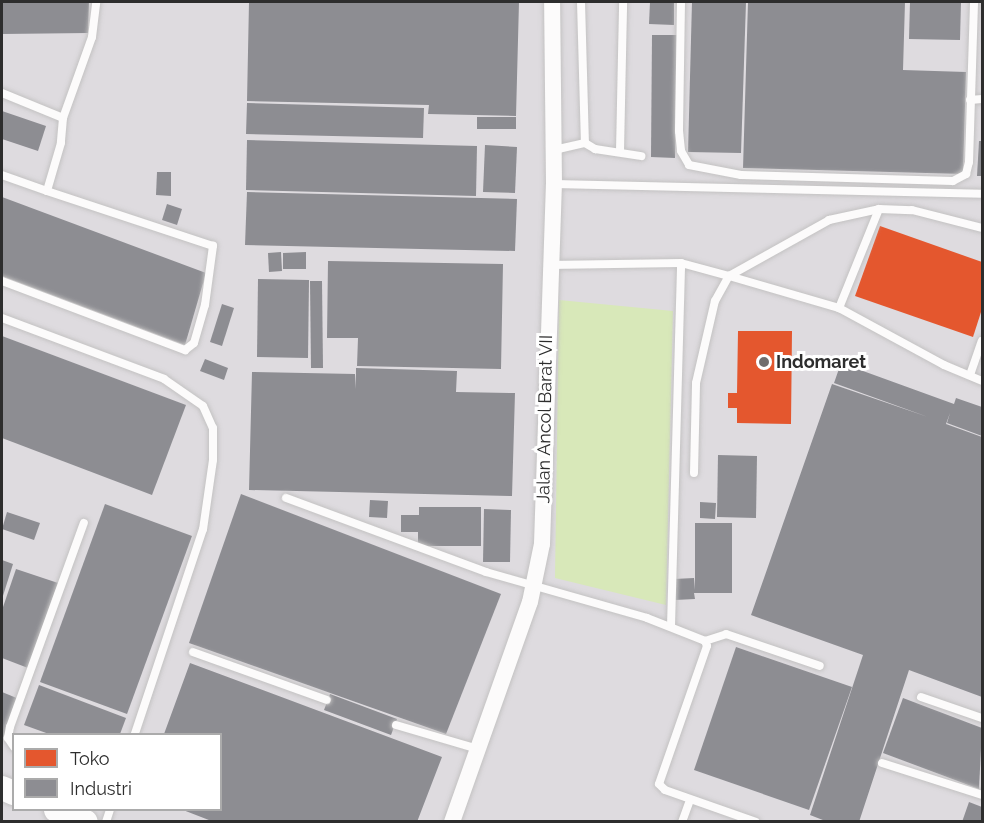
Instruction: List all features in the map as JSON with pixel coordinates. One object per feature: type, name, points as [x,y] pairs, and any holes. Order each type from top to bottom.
[{"type":"street","name":"Jalan Ancol Barat VII","points":[[452,822],[535,584],[542,544],[549,265],[554,184],[552,2]]},
{"type":"street","points":[[59,811],[87,822]]},
{"type":"lane","points":[[47,191],[61,143],[63,118],[92,37],[96,2]]},
{"type":"lane","points":[[581,2],[585,143]]},
{"type":"lane","points":[[620,151],[623,2]]},
{"type":"lane","points":[[681,2],[681,151],[689,165],[703,171],[953,181],[966,174],[969,162],[974,2]]},
{"type":"lane","points":[[2,93],[63,118]]},
{"type":"lane","points":[[970,100],[982,99]]},
{"type":"lane","points":[[554,150],[585,143],[595,149],[641,156]]},
{"type":"lane","points":[[2,175],[213,246],[205,305],[194,343],[185,350],[2,281]]},
{"type":"lane","points":[[554,184],[982,194]]},
{"type":"lane","points":[[694,473],[696,383],[715,302],[729,276],[829,220],[879,209],[912,210],[982,228]]},
{"type":"lane","points":[[839,308],[879,209]]},
{"type":"lane","points":[[549,265],[681,263],[839,308],[944,365],[982,381]]},
{"type":"lane","points":[[671,627],[681,263]]},
{"type":"lane","points":[[2,318],[164,379],[203,406],[213,428],[213,460],[203,530],[136,733]]},
{"type":"lane","points":[[970,375],[982,341]]},
{"type":"lane","points":[[286,498],[465,565],[535,584],[671,627],[705,641],[726,634],[820,666]]},
{"type":"lane","points":[[12,744],[8,738],[10,727],[84,523]]},
{"type":"lane","points":[[705,641],[707,645],[659,784],[690,800],[756,822]]},
{"type":"lane","points":[[193,652],[327,700]]},
{"type":"lane","points":[[921,697],[982,718]]},
{"type":"lane","points":[[396,725],[478,750]]},
{"type":"lane","points":[[882,763],[982,795]]},
{"type":"lane","points":[[682,822],[690,800]]},
{"type":"shaded area","points":[[2,2],[982,2],[982,821],[2,822]]},
{"type":"green space","points":[[559,300],[673,311],[666,605],[555,578]]},
{"type":"building: Toko","points":[[880,226],[982,262],[982,309],[973,337],[855,296]]},
{"type":"building: Toko","name":"Indomaret","points":[[738,331],[792,331],[791,424],[737,423],[737,408],[728,408],[728,393],[737,393]]},
{"type":"building: Industri","points":[[2,2],[89,2],[88,33],[2,34]]},
{"type":"building: Industri","points":[[249,2],[519,2],[516,116],[428,114],[429,105],[247,101]]},
{"type":"building: Industri","points":[[650,2],[674,2],[674,25],[649,24]]},
{"type":"building: Industri","points":[[692,2],[746,2],[741,153],[688,152]]},
{"type":"building: Industri","points":[[748,2],[905,2],[903,70],[966,72],[963,174],[743,168]]},
{"type":"building: Industri","points":[[910,2],[961,2],[960,40],[909,39]]},
{"type":"building: Industri","points":[[652,35],[677,35],[675,158],[651,157]]},
{"type":"building: Industri","points":[[247,103],[424,108],[423,138],[246,134]]},
{"type":"building: Industri","points":[[2,111],[46,126],[38,151],[2,139]]},
{"type":"building: Industri","points":[[477,117],[516,117],[516,129],[477,129]]},
{"type":"building: Industri","points":[[247,140],[477,146],[476,196],[246,190]]},
{"type":"building: Industri","points":[[979,141],[982,141],[982,176],[977,176]]},
{"type":"building: Industri","points":[[485,145],[517,147],[515,193],[483,192]]},
{"type":"building: Industri","points":[[157,172],[171,172],[171,196],[156,195]]},
{"type":"building: Industri","points":[[247,192],[517,199],[515,251],[245,245]]},
{"type":"building: Industri","points":[[2,197],[206,273],[185,345],[2,276]]},
{"type":"building: Industri","points":[[167,204],[182,209],[177,225],[162,220]]},
{"type":"building: Industri","points":[[281,252],[282,271],[269,272],[268,253]]},
{"type":"building: Industri","points":[[306,252],[306,269],[283,269],[283,253]]},
{"type":"building: Industri","points":[[328,261],[503,264],[501,369],[357,366],[358,338],[327,338]]},
{"type":"building: Industri","points":[[258,279],[309,280],[308,358],[257,357]]},
{"type":"building: Industri","points":[[310,281],[322,281],[323,368],[311,368]]},
{"type":"building: Industri","points":[[222,304],[234,308],[222,346],[210,342]]},
{"type":"building: Industri","points":[[2,336],[186,405],[152,495],[2,438]]},
{"type":"building: Industri","points":[[205,359],[228,368],[224,380],[200,371]]},
{"type":"building: Industri","points":[[841,363],[954,404],[956,398],[982,407],[982,436],[947,423],[950,413],[946,424],[982,437],[982,697],[909,670],[859,822],[828,822],[810,815],[863,655],[751,615],[832,384],[928,417],[834,383]]},
{"type":"building: Industri","points":[[356,368],[457,371],[456,392],[515,393],[512,496],[249,490],[252,372],[355,374],[356,389]]},
{"type":"building: Industri","points":[[718,455],[757,456],[756,518],[717,517]]},
{"type":"building: Industri","points":[[241,494],[501,594],[446,734],[189,643]]},
{"type":"building: Industri","points":[[370,500],[388,501],[387,518],[369,517]]},
{"type":"building: Industri","points":[[700,502],[716,503],[715,519],[700,518]]},
{"type":"building: Industri","points":[[105,504],[192,536],[127,714],[40,682]]},
{"type":"building: Industri","points":[[419,507],[481,507],[481,546],[418,546],[418,532],[401,532],[401,515],[419,515]]},
{"type":"building: Industri","points":[[484,509],[511,510],[510,562],[483,562]]},
{"type":"building: Industri","points":[[7,512],[40,523],[34,540],[2,529]]},
{"type":"building: Industri","points":[[695,523],[732,523],[732,593],[694,593],[695,599],[675,600],[674,579],[694,578],[695,590]]},
{"type":"building: Industri","points":[[2,560],[13,564],[2,599]]},
{"type":"building: Industri","points":[[16,569],[58,583],[28,668],[2,658],[2,610]]},
{"type":"building: Industri","points":[[736,647],[852,687],[809,810],[694,770]]},
{"type":"building: Industri","points":[[190,663],[442,757],[417,822],[214,822],[186,811],[222,811],[222,733],[164,733]]},
{"type":"building: Industri","points":[[39,685],[126,718],[120,733],[46,733],[24,725]]},
{"type":"building: Industri","points":[[2,692],[19,699],[2,741]]},
{"type":"building: Industri","points":[[330,694],[397,719],[391,735],[324,710]]},
{"type":"building: Industri","points":[[903,698],[982,728],[979,789],[883,753]]},
{"type":"building: Industri","points":[[969,802],[982,807],[982,822],[962,822]]},
{"type":"place","name":"Indomaret","points":[[764,362]]}]
